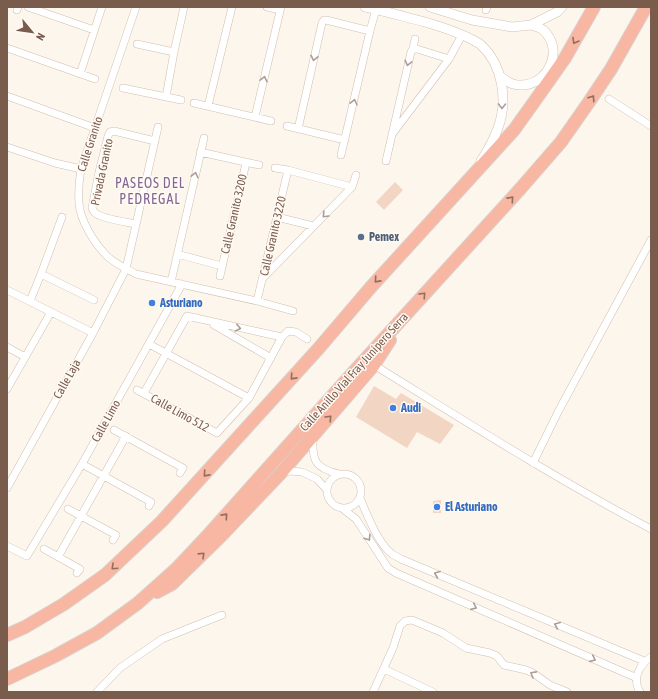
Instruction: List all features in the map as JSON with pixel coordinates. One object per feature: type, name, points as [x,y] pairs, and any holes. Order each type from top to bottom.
[{"type":"highway","points":[[7,635],[25,627],[64,604],[105,576],[162,521],[319,348],[371,287],[514,130],[565,58],[594,7]]},
{"type":"highway","name":"Calle Anillo Vial Fray Junípero Serra","points":[[7,679],[55,656],[97,633],[138,603],[176,569],[561,142],[611,69],[646,7]]},
{"type":"highway","points":[[138,603],[172,584],[221,536],[281,473],[374,365],[412,308]]},
{"type":"main road","points":[[365,7],[445,28],[462,34],[481,45],[490,56],[500,76],[502,89],[502,114],[498,128],[486,154],[470,179]]},
{"type":"main road","points":[[430,7],[472,20],[512,27],[531,25],[557,12],[562,7]]},
{"type":"main road","points":[[500,76],[512,84],[525,85],[536,82],[544,76],[550,66],[553,55],[552,45],[549,37],[542,29],[531,25]]},
{"type":"street","points":[[28,7],[94,30]]},
{"type":"street","points":[[80,74],[102,7]]},
{"type":"street","name":"Calle Granito","points":[[136,7],[81,169],[78,184],[79,204],[84,223],[95,243],[108,257],[136,274],[257,301],[293,311]]},
{"type":"street","points":[[166,97],[184,7]]},
{"type":"street","points":[[208,106],[232,7]]},
{"type":"street","points":[[255,117],[281,8],[267,7]]},
{"type":"street","points":[[341,155],[376,9]]},
{"type":"street","points":[[298,129],[324,20],[370,30]]},
{"type":"street","points":[[391,134],[449,59],[462,34]]},
{"type":"street","points":[[386,161],[391,134],[415,39]]},
{"type":"street","points":[[137,44],[174,52]]},
{"type":"street","points":[[7,48],[95,79]]},
{"type":"street","points":[[413,49],[449,59]]},
{"type":"street","points":[[123,88],[181,100]]},
{"type":"street","points":[[7,96],[95,128]]},
{"type":"street","points":[[608,99],[651,126]]},
{"type":"street","points":[[194,103],[271,121]]},
{"type":"street","points":[[287,126],[345,140]]},
{"type":"street","points":[[126,269],[158,127]]},
{"type":"street","name":"Privada Granito","points":[[136,224],[103,217],[93,212],[92,208],[99,172],[110,132],[114,131],[155,141]]},
{"type":"street","points":[[171,282],[204,138]]},
{"type":"street","points":[[7,147],[54,163],[81,169]]},
{"type":"street","name":"Calle Granito 3200","points":[[200,152],[259,165]]},
{"type":"street","name":"Calle Granito 3200","points":[[220,276],[246,162]]},
{"type":"street","points":[[275,168],[352,187]]},
{"type":"street","name":"Calle Granito 3220","points":[[257,301],[288,170]]},
{"type":"street","points":[[263,278],[352,187],[356,175]]},
{"type":"street","points":[[277,217],[314,226]]},
{"type":"street","points":[[30,301],[42,274],[62,218]]},
{"type":"street","points":[[533,463],[558,412],[651,240]]},
{"type":"street","name":"Calle Granito 3200","points":[[177,254],[222,266]]},
{"type":"street","name":"Calle Laja","points":[[7,488],[93,333],[126,269]]},
{"type":"street","points":[[42,274],[94,300]]},
{"type":"street","name":"Calle Limo","points":[[7,546],[27,556],[82,464],[182,284]]},
{"type":"street","points":[[7,290],[93,333]]},
{"type":"street","points":[[7,388],[51,312]]},
{"type":"street","name":"Calle Limo 512","points":[[282,337],[186,316],[166,353],[141,392],[217,433],[249,398],[282,337],[288,331],[296,332],[307,339]]},
{"type":"street","name":"Calle Limo 512","points":[[206,321],[271,358]]},
{"type":"street","points":[[149,344],[249,398]]},
{"type":"street","points":[[7,348],[25,357]]},
{"type":"street","points":[[374,365],[533,463],[651,529]]},
{"type":"street","points":[[114,430],[183,468],[180,473]]},
{"type":"street","points":[[58,557],[126,436]]},
{"type":"street","points":[[312,438],[314,459],[321,468],[339,474],[352,475],[357,479],[360,485],[362,492],[356,504],[350,508],[343,509]]},
{"type":"street","points":[[82,464],[151,502],[149,506]]},
{"type":"street","points":[[281,473],[289,471],[302,472],[317,479],[326,489]]},
{"type":"street","points":[[339,474],[333,477],[328,483],[326,489],[330,502],[336,507],[343,509],[356,519],[388,568],[396,573],[637,678]]},
{"type":"street","points":[[360,498],[380,539],[388,550],[400,559],[644,661]]},
{"type":"street","points":[[68,509],[116,535],[113,540]]},
{"type":"street","points":[[44,550],[80,569],[77,574]]},
{"type":"street","points":[[97,692],[120,668],[162,640],[222,615]]},
{"type":"street","points":[[373,692],[393,648],[400,626],[405,621],[412,620],[443,633],[466,648],[497,656],[504,666],[530,672],[550,685],[567,692]]},
{"type":"street","points":[[640,692],[638,689],[637,678],[639,669],[644,661],[651,657]]},
{"type":"street","points":[[384,669],[433,692]]},
{"type":"building","points":[[395,182],[403,190],[384,210],[376,202]]},
{"type":"building","name":"Audi","points":[[374,386],[396,399],[401,393],[454,425],[440,444],[417,432],[407,448],[356,417]]},
{"type":"building","name":"El Asturiano","points":[[441,500],[441,513],[433,513],[433,501]]},
{"type":"place","name":"Pemex","points":[[361,237]]},
{"type":"place","name":"Asturiano","points":[[152,303]]},
{"type":"place","name":"Audi","points":[[393,408]]},
{"type":"place","name":"El Asturiano","points":[[437,507]]},
{"type":"district","name":"PASEOS DEL PEDREGAL","points":[[150,192]]}]
